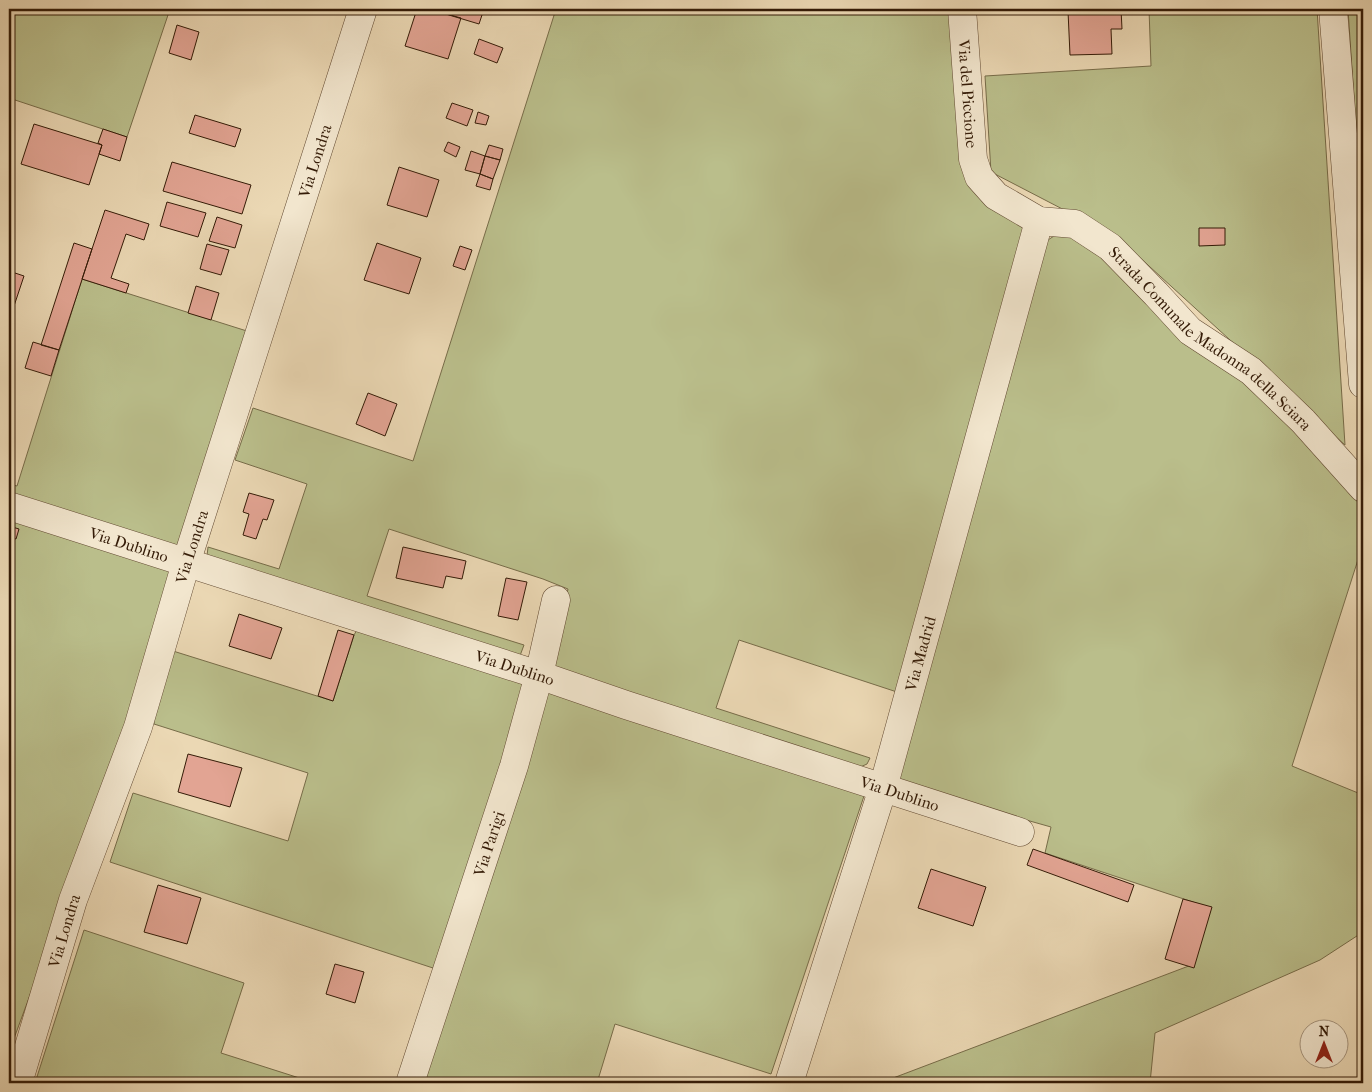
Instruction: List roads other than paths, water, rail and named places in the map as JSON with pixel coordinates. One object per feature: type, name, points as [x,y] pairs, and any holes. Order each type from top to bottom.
[{"type":"street","name":"Via Londra","points":[[18,1083],[73,900],[138,727],[186,563],[363,9]]},
{"type":"street","name":"Via del Piccione","points":[[962,9],[972,159],[979,177],[996,196],[1039,221]]},
{"type":"street","points":[[1333,9],[1363,384]]},
{"type":"street","name":"Strada Comunale Madonna della Sciara","points":[[1039,221],[1074,224],[1110,247],[1190,331],[1251,371],[1303,421],[1363,486]]},
{"type":"street","name":"Via Madrid","points":[[789,1083],[883,788],[1039,221]]},
{"type":"street","name":"Via Dublino","points":[[9,506],[538,675],[1020,832]]},
{"type":"street","name":"Via Parigi","points":[[410,1083],[514,766],[556,600]]}]
